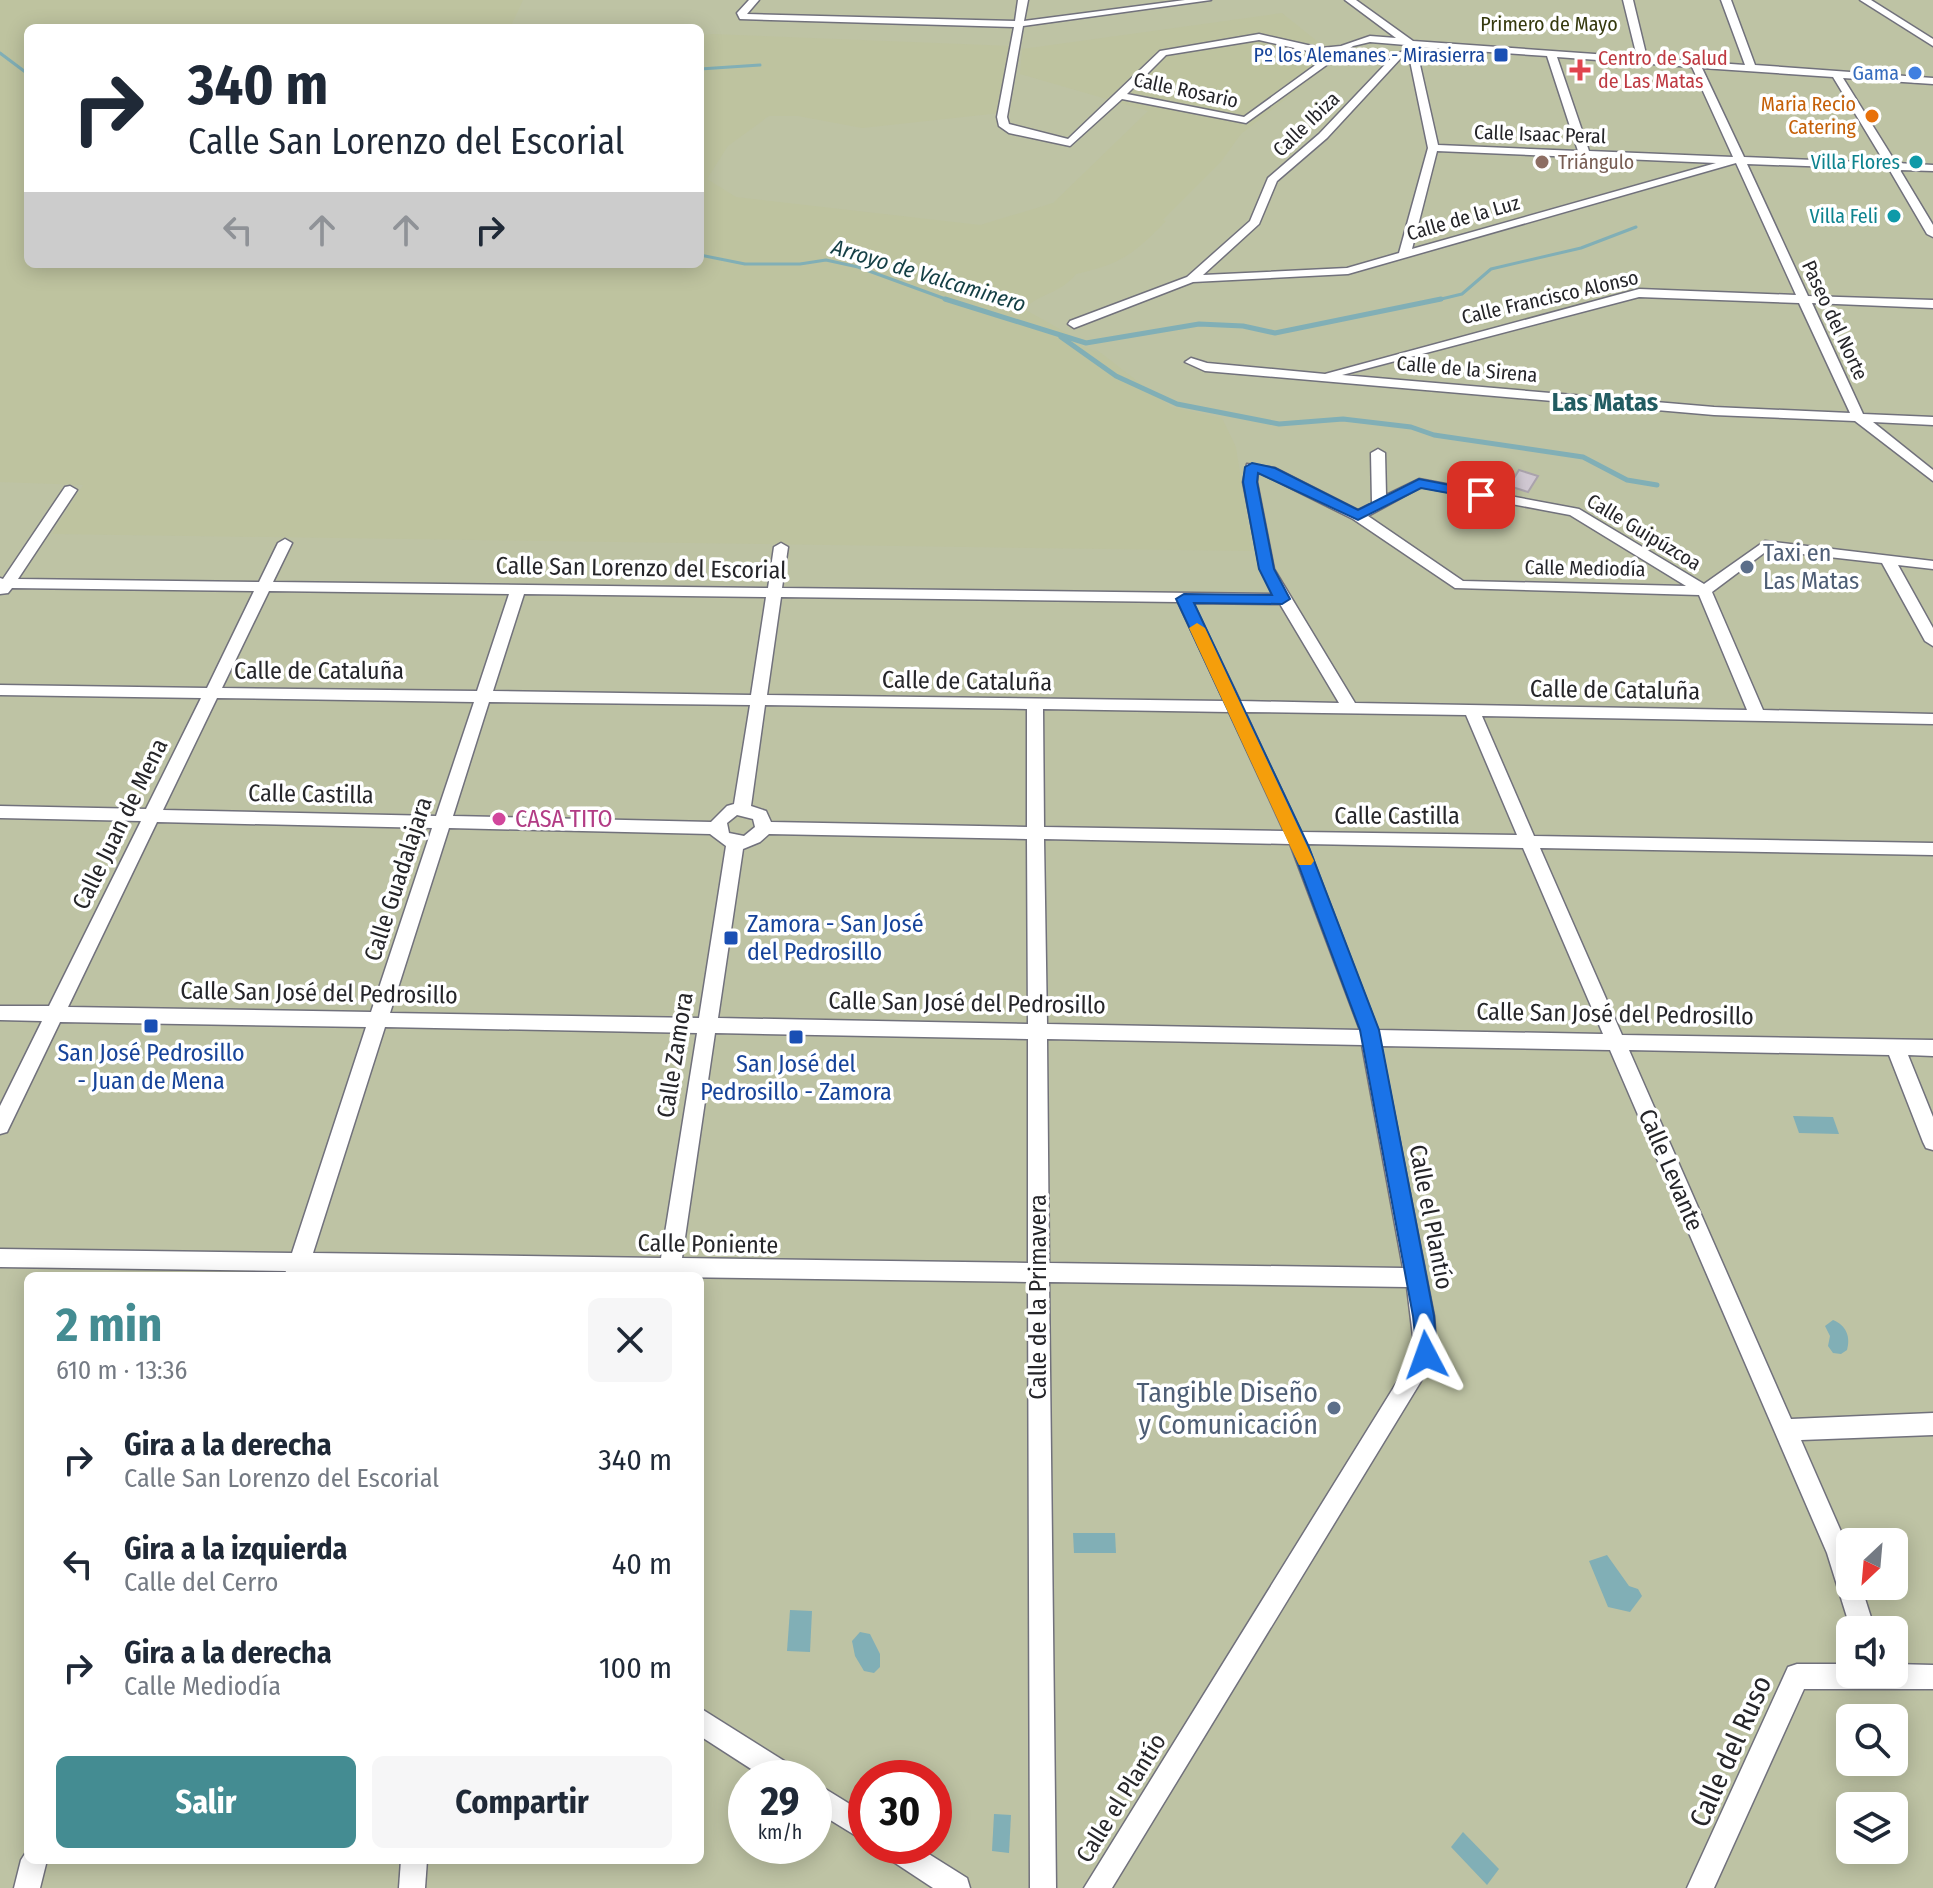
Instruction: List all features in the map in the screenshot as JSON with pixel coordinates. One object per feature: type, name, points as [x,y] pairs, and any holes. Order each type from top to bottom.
[{"type":"street","points":[[754,0],[742,13],[743,17],[1019,24],[1206,0]]},
{"type":"street","points":[[1023,0],[1002,117],[1004,126],[1013,131],[1070,143],[1163,53],[1259,37],[1321,51],[1343,49],[1370,39],[1409,46],[1933,81]]},
{"type":"street","points":[[1350,0],[1409,46],[1433,148],[1405,253]]},
{"type":"street","points":[[1628,0],[1643,61]]},
{"type":"street","points":[[1726,0],[1751,69]]},
{"type":"street","points":[[1865,0],[1933,43]]},
{"type":"street","name":"Calle Ibiza","points":[[1074,324],[1191,279],[1255,222],[1272,180],[1323,136],[1409,46]]},
{"type":"street","name":"Calle Rosario","points":[[1119,95],[1246,120],[1343,49]]},
{"type":"street","points":[[1551,55],[1584,153]]},
{"type":"street","name":"Paseo del Norte","points":[[1696,65],[1858,417],[1933,477]]},
{"type":"street","points":[[1837,75],[1933,234]]},
{"type":"street","name":"Calle Isaac Peral","points":[[1433,148],[1933,168]]},
{"type":"street","name":"Calle de la Luz","points":[[1191,279],[1348,271],[1740,159]]},
{"type":"street","name":"Calle Francisco Alonso","points":[[1326,377],[1345,369],[1639,293],[1933,304]]},
{"type":"street","name":"Calle de la Sirena","points":[[1191,362],[1205,367],[1714,411],[1933,421]]},
{"type":"street","points":[[1378,453],[1379,505]]},
{"type":"street","name":"Calle Mediodía","points":[[1282,599],[1267,569],[1250,482],[1252,467],[1270,471],[1358,516],[1460,585],[1704,591]]},
{"type":"street","name":"Calle Guipúzcoa","points":[[1358,516],[1419,483],[1574,512],[1704,591]]},
{"type":"street","points":[[2,587],[70,490]]},
{"type":"street","name":"Calle Juan de Mena","points":[[0,1126],[285,543]]},
{"type":"street","points":[[1758,717],[1704,591],[1765,545],[1933,565]]},
{"type":"street","points":[[742,809],[781,547]]},
{"type":"street","points":[[1887,559],[1933,641]]},
{"type":"street","name":"Calle San Lorenzo del Escorial","points":[[2,587],[775,591],[1282,599]]},
{"type":"street","name":"Calle Guadalajara","points":[[298,1269],[486,697],[518,589]]},
{"type":"street","name":"Calle el Plantío","points":[[1097,1888],[1426,1355],[1423,1316],[1370,1035],[1297,840],[1184,599]]},
{"type":"street","points":[[1282,599],[1350,708]]},
{"type":"street","name":"Calle de Cataluña","points":[[0,690],[1933,719]]},
{"type":"street","name":"Calle de la Primavera","points":[[1035,705],[1043,1888]]},
{"type":"street","name":"Calle Levante","points":[[1472,712],[1838,1552],[1859,1616]]},
{"type":"street","points":[[742,809],[760,815],[764,828],[753,840],[735,843],[722,838],[717,828],[724,815],[742,809]]},
{"type":"street","name":"Calle Castilla","points":[[0,812],[717,828]]},
{"type":"street","name":"Calle Castilla","points":[[764,828],[1297,840],[1933,849]]},
{"type":"street","name":"Calle Zamora","points":[[670,1272],[705,1025],[735,843]]},
{"type":"street","name":"Calle San José del Pedrosillo","points":[[0,1013],[1370,1035],[1933,1048]]},
{"type":"street","points":[[1895,1047],[1933,1142]]},
{"type":"street","name":"Calle Poniente","points":[[0,1258],[298,1269],[577,1272]]},
{"type":"street","name":"Calle Poniente","points":[[704,1273],[1415,1278]]},
{"type":"street","points":[[1783,1430],[1933,1424]]},
{"type":"street","name":"Calle del Ruso","points":[[1700,1888],[1797,1676],[1836,1676]]},
{"type":"street","name":"Calle del Ruso","points":[[1908,1676],[1933,1677]]},
{"type":"street","points":[[704,1724],[760,1760]]},
{"type":"street","points":[[27,1888],[33,1864]]},
{"type":"street","points":[[412,1888],[414,1864]]},
{"type":"street","points":[[920,1864],[957,1888]]},
{"type":"green space","name":"Primero de Mayo","points":[[0,0],[1933,0],[1933,1888],[0,1888]]},
{"type":"green space","points":[[0,0],[523,0],[512,24],[24,24],[24,268],[704,268],[704,35],[1012,46],[1000,113],[862,128],[798,116],[769,116],[728,146],[707,179],[736,197],[980,225],[1053,203],[1148,111],[1020,74],[1022,49],[1282,13],[1338,58],[1241,134],[1220,163],[1135,250],[1116,262],[1076,274],[1063,286],[1024,309],[1083,342],[1077,344],[1101,353],[1171,407],[1222,418],[1236,447],[1252,551],[52,534],[83,485],[0,482]]},
{"type":"water","points":[[1793,1116],[1833,1117],[1839,1134],[1799,1133]]},
{"type":"water","points":[[1833,1320],[1844,1328],[1848,1336],[1847,1350],[1841,1354],[1833,1353],[1828,1346],[1830,1336],[1825,1326]]},
{"type":"water","points":[[1073,1533],[1115,1533],[1116,1553],[1074,1553]]},
{"type":"water","points":[[1607,1555],[1629,1586],[1638,1589],[1642,1596],[1630,1612],[1608,1607],[1589,1561]]},
{"type":"water","points":[[790,1610],[812,1611],[810,1652],[787,1651]]},
{"type":"water","points":[[860,1632],[870,1634],[880,1654],[880,1667],[874,1673],[864,1671],[855,1656],[852,1641]]},
{"type":"water","points":[[994,1814],[1011,1815],[1009,1853],[992,1851]]},
{"type":"water","points":[[1463,1832],[1499,1869],[1487,1885],[1451,1847]]},
{"type":"building","points":[[1519,470],[1538,476],[1528,492],[1509,486]]},
{"type":"waterway","name":"Arroyo de Valcaminero","points":[[0,53],[24,71]]},
{"type":"waterway","points":[[704,69],[760,65]]},
{"type":"waterway","points":[[1433,301],[1462,294],[1491,269],[1581,248],[1636,227]]},
{"type":"waterway","name":"Arroyo de Valcaminero","points":[[704,256],[745,264],[800,264],[826,260],[858,267],[949,300]]},
{"type":"waterway","points":[[949,300],[1086,343],[1199,324],[1243,326],[1275,333],[1441,299]]},
{"type":"waterway","points":[[1061,337],[1116,376],[1177,404],[1279,424],[1343,419],[1411,427],[1434,435],[1583,457],[1627,480],[1657,485]]},
{"type":"slow traffic","points":[[1197,628],[1305,861]]},
{"type":"place","name":"Pº los Alemanes - Mirasierra","points":[[1501,55]]},
{"type":"place","name":"Centro de Salud de Las Matas","points":[[1580,70]]},
{"type":"place","name":"Gama","points":[[1915,73]]},
{"type":"place","name":"Maria Recio Catering","points":[[1872,116]]},
{"type":"place","name":"Triángulo","points":[[1542,162]]},
{"type":"place","name":"Villa Flores","points":[[1916,162]]},
{"type":"place","name":"Villa Feli","points":[[1894,216]]},
{"type":"place","name":"Taxi en Las Matas","points":[[1747,567]]},
{"type":"place","name":"CASA TITO","points":[[499,819]]},
{"type":"place","name":"Zamora - San José del Pedrosillo","points":[[731,938]]},
{"type":"place","name":"San José Pedrosillo - Juan de Mena","points":[[151,1026]]},
{"type":"place","name":"San José del Pedrosillo - Zamora","points":[[796,1037]]},
{"type":"place","name":"Tangible Diseño y Comunicación","points":[[1334,1408]]},
{"type":"district","name":"Las Matas","points":[[1605,402]]},
{"type":"route","points":[[1426,1355],[1423,1316],[1369,1030],[1299,845],[1184,599],[1282,599],[1267,569],[1250,482],[1252,467],[1270,471],[1358,516],[1419,483],[1481,495]]}]
